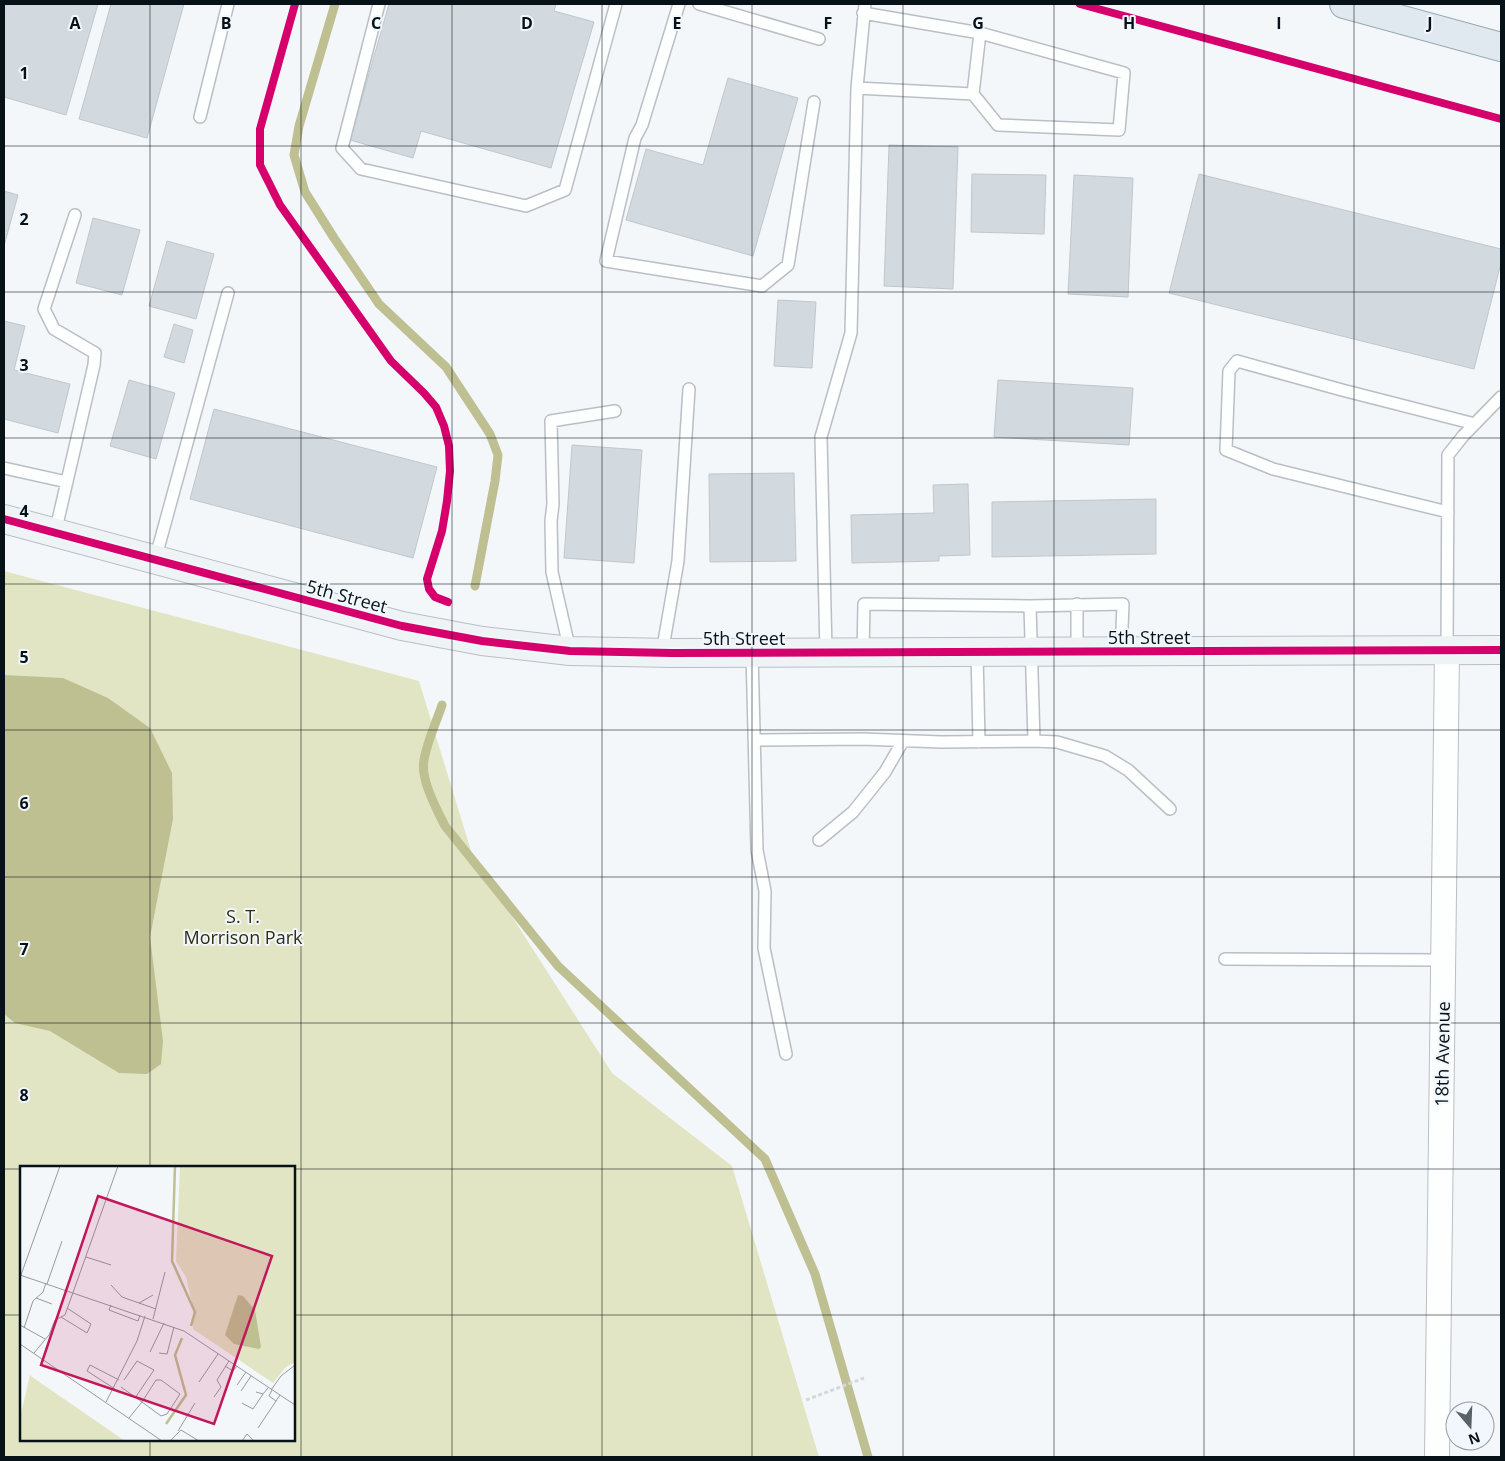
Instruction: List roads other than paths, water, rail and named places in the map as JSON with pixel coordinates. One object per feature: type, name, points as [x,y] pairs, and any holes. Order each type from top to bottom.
[{"type":"main road","points":[[1344,4],[1501,48]]},
{"type":"street","name":"5th Street","points":[[4,519],[402,626],[482,641],[570,651],[863,653],[1447,652],[1501,650]]},
{"type":"street","name":"18th Avenue","points":[[1437,1457],[1447,652]]},
{"type":"lane","points":[[200,117],[228,4]]},
{"type":"lane","points":[[379,4],[342,148],[360,169],[526,206],[565,190],[616,4]]},
{"type":"lane","points":[[679,4],[642,125],[634,138],[606,260],[762,286],[788,265],[814,102]]},
{"type":"lane","points":[[699,4],[819,39]]},
{"type":"lane","points":[[826,652],[821,437],[851,333],[857,88],[864,8],[980,33],[1124,73],[1119,130],[998,125],[973,94],[980,33]]},
{"type":"lane","points":[[857,88],[973,94]]},
{"type":"lane","points":[[55,533],[94,365],[95,352],[54,329],[44,309],[75,215]]},
{"type":"lane","points":[[154,560],[228,293]]},
{"type":"lane","points":[[1448,512],[1273,469],[1226,450],[1228,371],[1237,361],[1475,424]]},
{"type":"lane","points":[[662,653],[678,561],[689,389]]},
{"type":"lane","points":[[1447,652],[1448,455],[1501,397]]},
{"type":"lane","points":[[570,651],[552,572],[551,421],[615,411]]},
{"type":"lane","points":[[4,468],[67,482]]},
{"type":"lane","points":[[863,653],[864,604],[1030,606],[1123,604],[1121,652]]},
{"type":"lane","points":[[1077,604],[1077,652]]},
{"type":"lane","points":[[1030,606],[1034,741]]},
{"type":"lane","points":[[976,652],[979,742]]},
{"type":"lane","points":[[752,653],[757,850],[765,891],[764,948],[786,1054]]},
{"type":"lane","points":[[754,740],[862,739],[1056,742],[1105,756],[1128,770],[1170,809]]},
{"type":"lane","points":[[819,840],[853,812],[885,772],[903,740]]},
{"type":"lane","points":[[1225,959],[1443,960]]},
{"type":"waterway","points":[[335,4],[299,126],[294,155],[305,192],[379,304],[446,367],[490,434],[498,455],[495,481],[475,586]]},
{"type":"waterway","points":[[442,705],[427,746],[423,768],[430,794],[445,826],[558,966],[765,1159],[815,1274],[868,1457]]},
{"type":"park label","name":"S. T. Morrison Park","points":[[243,926]]}]
